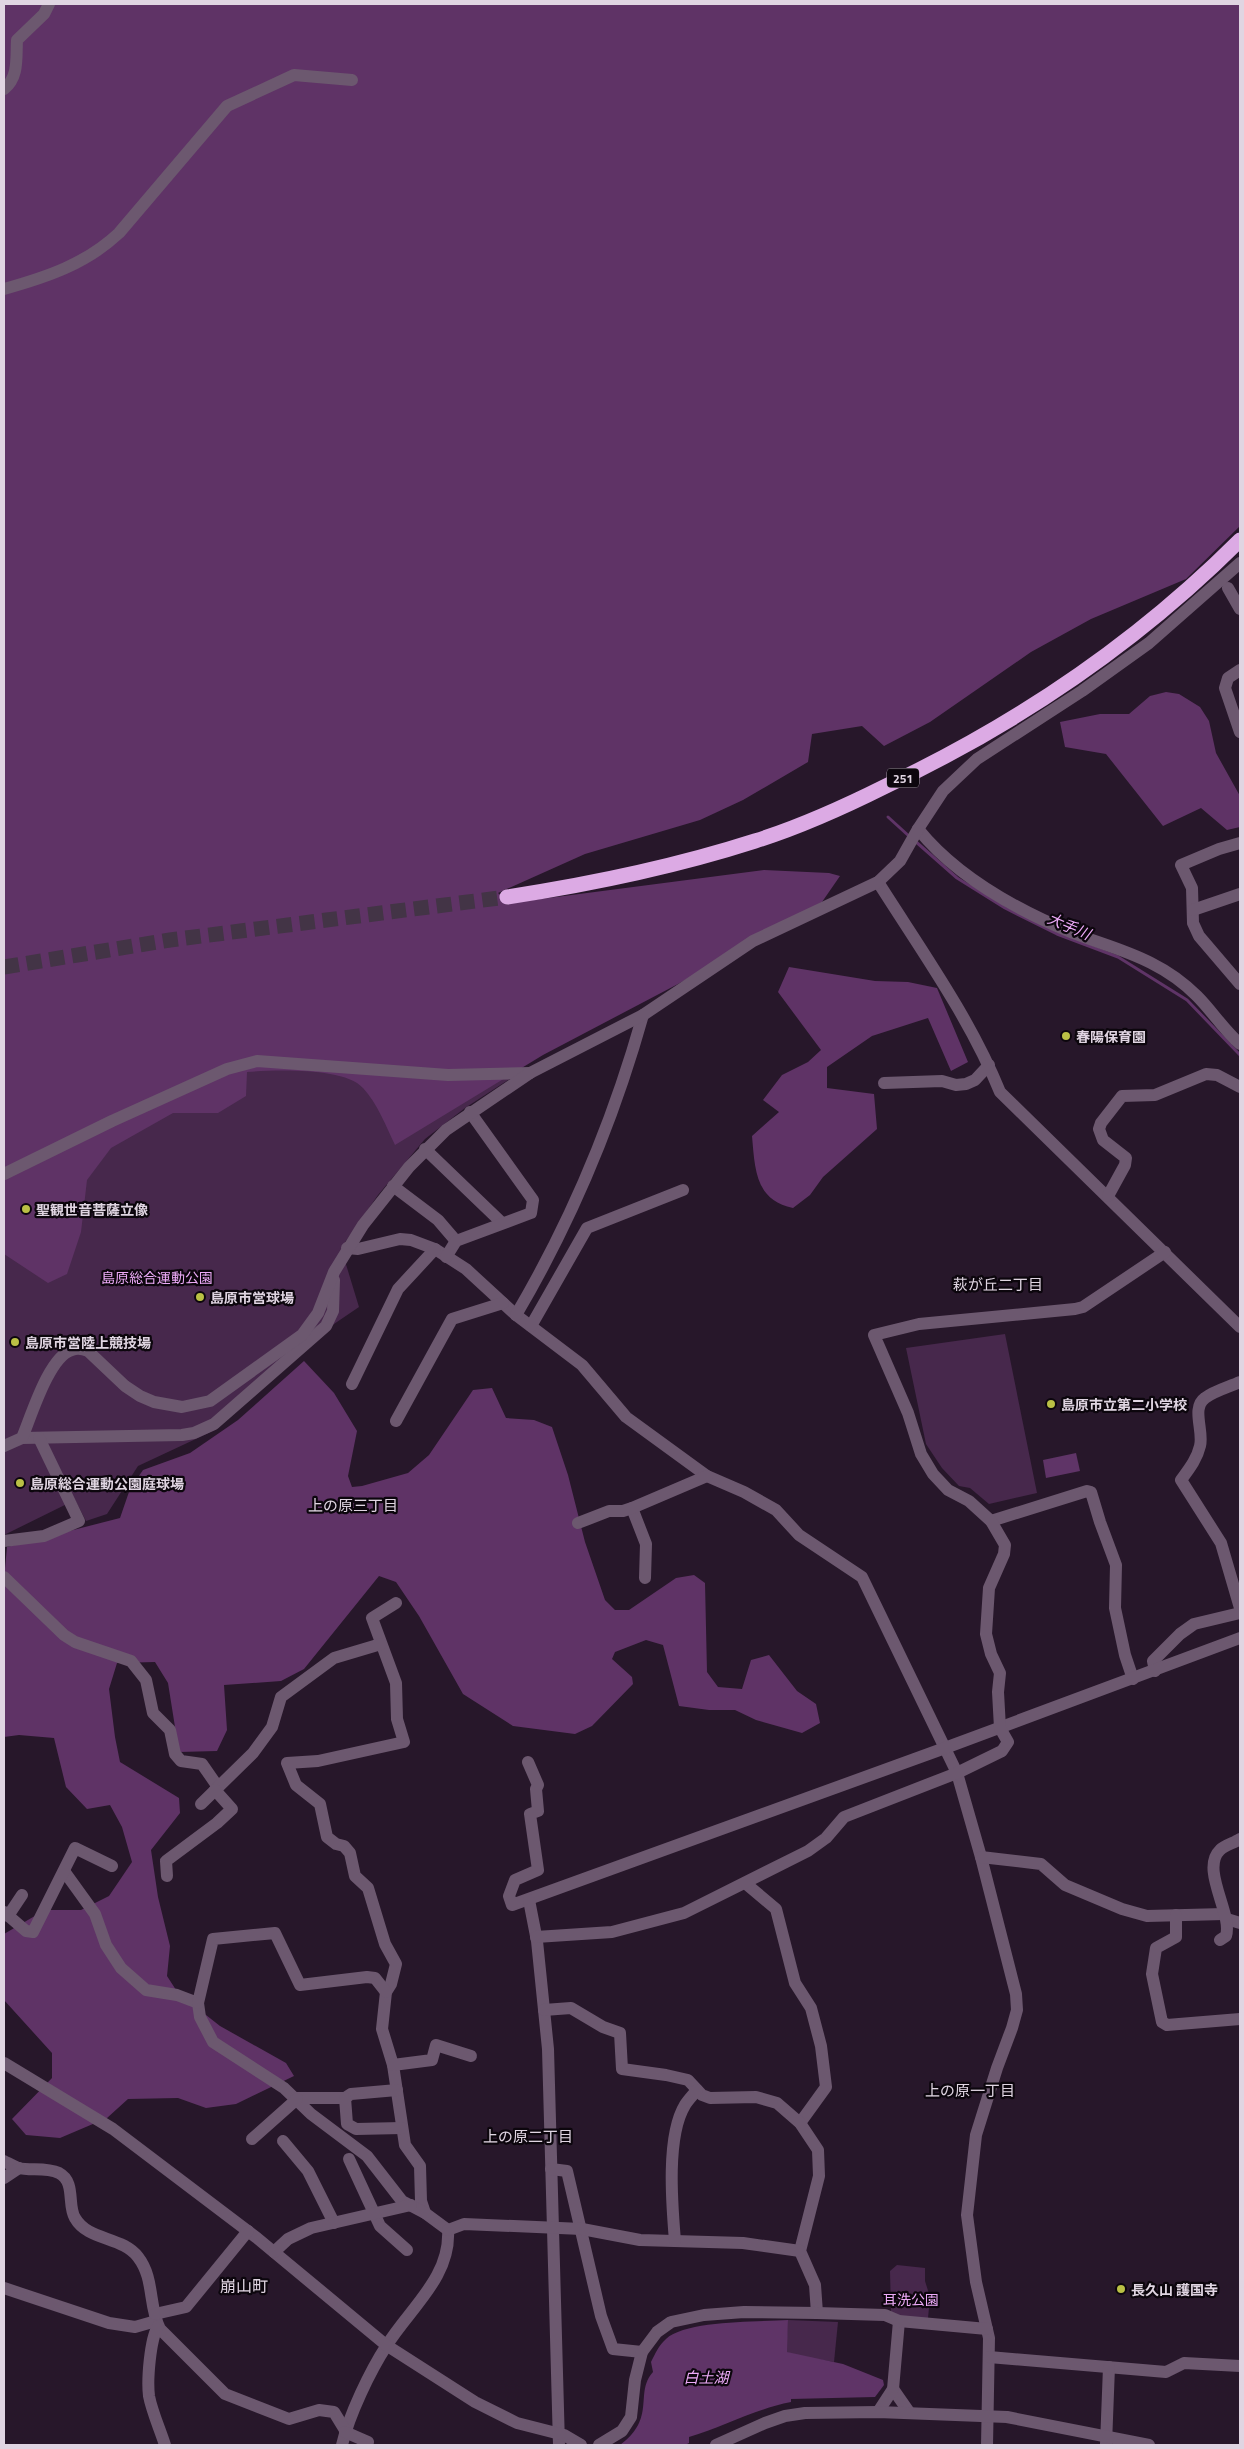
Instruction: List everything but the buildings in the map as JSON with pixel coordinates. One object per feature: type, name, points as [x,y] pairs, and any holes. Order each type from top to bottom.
[{"type":"highway","name":"251","points":[[507,897],[622,878],[757,840],[846,806],[917,772],[989,734],[1048,697],[1105,657],[1154,620],[1240,540]]},
{"type":"street","points":[[4,89],[11,83],[14,75],[16,40],[44,14],[49,4]]},
{"type":"street","points":[[4,289],[41,279],[76,264],[101,250],[119,233],[227,106],[294,75],[352,80]]},
{"type":"street","points":[[22,1438],[51,1370],[63,1355],[71,1350],[88,1350],[125,1386],[154,1402],[182,1407],[195,1406],[210,1401],[302,1335],[318,1313],[334,1272],[347,1248],[393,1186],[425,1149],[470,1112],[530,1073],[642,1016],[753,941],[878,882],[900,862],[943,790],[977,759],[1082,691],[1149,643],[1240,563]]},
{"type":"street","points":[[1228,588],[1240,609]]},
{"type":"street","points":[[1240,670],[1228,678],[1225,688],[1240,732]]},
{"type":"street","points":[[914,836],[1008,901],[1072,932],[1152,963],[1180,981],[1197,995],[1240,1044]]},
{"type":"street","points":[[1240,844],[1219,849],[1181,865],[1192,888],[1193,923],[1199,936],[1240,984]]},
{"type":"street","points":[[878,882],[962,1015],[989,1065],[1000,1092],[1240,1327]]},
{"type":"street","points":[[1193,910],[1240,894]]},
{"type":"street","points":[[516,1315],[549,1258],[579,1196],[623,1084],[642,1016]]},
{"type":"street","points":[[4,1174],[112,1121],[227,1069],[257,1061],[448,1075],[530,1073]]},
{"type":"street","points":[[884,1083],[942,1081],[956,1085],[966,1084],[975,1080],[989,1065]]},
{"type":"street","points":[[1108,1196],[1125,1164],[1126,1158],[1103,1140],[1099,1129],[1100,1123],[1118,1098],[1127,1095],[1155,1095],[1206,1074],[1217,1075],[1240,1087]]},
{"type":"street","points":[[446,1257],[456,1241],[501,1222],[531,1213],[532,1200],[470,1112]]},
{"type":"street","points":[[425,1149],[501,1222]]},
{"type":"street","points":[[393,1186],[438,1220],[456,1241]]},
{"type":"street","points":[[531,1326],[587,1228],[683,1190]]},
{"type":"street","points":[[347,1248],[358,1249],[400,1239],[411,1240],[434,1249],[466,1269],[516,1315],[582,1365],[626,1417],[707,1476],[744,1492],[776,1510],[799,1535],[862,1578],[957,1772],[1009,1963],[1017,2010],[976,2135],[967,2215],[976,2282],[987,2329],[989,2357],[987,2445]]},
{"type":"street","points":[[352,1384],[398,1289],[434,1249]]},
{"type":"street","points":[[536,1937],[620,1930],[684,1913],[808,1851],[826,1838],[844,1817],[957,1772],[1002,1751],[1008,1742],[1000,1728],[998,1692],[1000,1673],[991,1654],[986,1634],[989,1588],[1004,1554],[1005,1545],[991,1521],[969,1501],[948,1490],[933,1474],[920,1454],[908,1413],[874,1335],[919,1324],[1075,1309],[1082,1307],[1165,1252]]},
{"type":"street","points":[[4,1446],[22,1438],[182,1435],[194,1433],[214,1424],[330,1321],[333,1310],[334,1272]]},
{"type":"street","points":[[396,1421],[452,1319],[503,1303]]},
{"type":"street","points":[[1240,1382],[1205,1398],[1200,1404],[1198,1411],[1202,1432],[1200,1446],[1182,1480],[1221,1543],[1240,1608]]},
{"type":"street","points":[[4,1541],[44,1536],[79,1521],[39,1438]]},
{"type":"street","points":[[578,1523],[609,1510],[623,1511],[632,1508],[707,1476]]},
{"type":"street","points":[[991,1521],[1091,1492],[1116,1565],[1115,1608],[1125,1655],[1133,1679]]},
{"type":"street","points":[[632,1508],[646,1544],[645,1578]]},
{"type":"street","points":[[4,1577],[64,1635],[75,1642],[123,1657],[136,1666],[146,1680],[153,1713],[170,1730],[175,1754],[181,1761],[202,1764],[216,1789],[232,1809],[217,1823],[166,1861],[167,1876]]},
{"type":"street","points":[[396,1604],[372,1618],[396,1683],[397,1720],[404,1742],[318,1760],[287,1763],[296,1785],[320,1804],[327,1837],[336,1844],[344,1846],[350,1853],[355,1876],[368,1888],[385,1944],[396,1964],[391,1984],[386,1992],[382,2029],[393,2064],[405,2145],[420,2166],[421,2201],[425,2213]]},
{"type":"street","points":[[1155,1671],[1152,1661],[1188,1628],[1203,1621],[1240,1613]]},
{"type":"street","points":[[528,1762],[538,1785],[536,1788],[538,1810],[530,1814],[538,1870],[514,1880],[509,1896],[512,1905],[1000,1728],[1240,1638]]},
{"type":"street","points":[[201,1804],[253,1753],[272,1727],[281,1697],[334,1658],[381,1644]]},
{"type":"street","points":[[1220,1940],[1226,1936],[1226,1917],[1214,1873],[1215,1857],[1222,1848],[1240,1839]]},
{"type":"street","points":[[22,1895],[6,1914],[26,1932],[33,1932],[74,1848],[112,1866]]},
{"type":"street","points":[[981,1857],[1041,1864],[1065,1885],[1122,1909],[1147,1916],[1226,1917],[1240,1923]]},
{"type":"street","points":[[64,1871],[94,1914],[106,1946],[121,1968],[146,1990],[177,1995],[198,2003]]},
{"type":"street","points":[[745,1883],[776,1909],[795,1983],[811,2008],[821,2046],[826,2087],[800,2123]]},
{"type":"street","points":[[529,1900],[536,1937],[548,2049],[559,2439]]},
{"type":"street","points":[[1176,1915],[1176,1937],[1156,1948],[1152,1970],[1162,2022],[1167,2024],[1240,2020]]},
{"type":"street","points":[[342,2445],[345,2431],[362,2389],[386,2346],[439,2276],[449,2246],[448,2230],[425,2213],[402,2201],[367,2156],[311,2114],[296,2098],[270,2076],[213,2042],[200,2017],[198,2003],[213,1939],[276,1933],[300,1985],[375,1978],[386,1992]]},
{"type":"street","points":[[544,2010],[571,2008],[603,2027],[620,2033],[622,2069],[688,2080],[702,2095],[710,2098],[756,2097],[777,2103],[800,2123],[818,2150],[819,2176],[800,2251],[816,2285],[817,2313]]},
{"type":"street","points":[[393,2064],[432,2060],[436,2045],[471,2056]]},
{"type":"street","points":[[4,2064],[113,2130],[248,2231],[386,2346],[483,2406],[517,2423],[580,2445]]},
{"type":"street","points":[[252,2139],[296,2098],[345,2098],[351,2094],[397,2090]]},
{"type":"street","points":[[674,2241],[672,2176],[674,2147],[684,2106],[697,2090]]},
{"type":"street","points":[[345,2098],[347,2124],[356,2130],[402,2128]]},
{"type":"street","points":[[283,2141],[308,2171],[334,2223]]},
{"type":"street","points":[[349,2159],[380,2226],[408,2250]]},
{"type":"street","points":[[4,2161],[18,2168],[60,2173],[68,2182],[74,2216],[83,2230],[117,2243],[137,2256],[149,2275],[156,2320],[149,2397],[165,2445]]},
{"type":"street","points":[[4,2178],[18,2168]]},
{"type":"street","points":[[551,2169],[567,2171],[601,2316],[613,2349],[642,2352]]},
{"type":"street","points":[[274,2252],[288,2239],[303,2232],[411,2205]]},
{"type":"street","points":[[448,2230],[464,2224],[582,2229],[640,2240],[743,2243],[800,2251]]},
{"type":"street","points":[[4,2288],[109,2323],[135,2327],[186,2307],[248,2231]]},
{"type":"street","points":[[598,2445],[622,2431],[631,2417],[635,2380],[642,2352],[657,2332],[671,2322],[704,2315],[744,2312],[817,2313],[885,2315],[899,2321],[987,2329]]},
{"type":"street","points":[[156,2320],[224,2394],[289,2419],[319,2410],[334,2412],[345,2431],[368,2442]]},
{"type":"street","points":[[878,2412],[893,2389],[899,2321]]},
{"type":"street","points":[[989,2357],[1166,2372],[1184,2363],[1240,2366]]},
{"type":"street","points":[[1106,2441],[1109,2367]]},
{"type":"street","points":[[893,2389],[909,2412]]},
{"type":"street","points":[[716,2445],[764,2423],[785,2416],[805,2413],[909,2412],[987,2416],[1034,2421],[1106,2441],[1149,2445]]},
{"type":"green space","name":"島原総合運動公園","points":[[256,1068],[511,1078],[465,1108],[425,1139],[378,1195],[341,1248],[359,1307],[334,1324],[215,1430],[138,1466],[107,1514],[86,1521],[75,1500],[4,1535],[4,1180]]},
{"type":"green space","points":[[1005,1334],[1037,1493],[989,1504],[970,1488],[959,1486],[942,1468],[926,1444],[906,1348]]},
{"type":"green space","name":"耳洗公園","points":[[897,2265],[925,2268],[925,2281],[930,2297],[928,2318],[906,2318],[891,2312],[890,2271]]},
{"type":"green space","points":[[788,2320],[838,2322],[834,2362],[786,2352]]},
{"type":"shaded area","points":[[4,4],[1240,4],[1240,526],[1186,579],[1091,619],[1031,652],[930,722],[884,746],[862,726],[812,734],[808,762],[743,800],[700,820],[585,854],[498,893],[510,903],[764,870],[829,873],[840,876],[822,902],[678,984],[543,1055],[395,1145],[373,1101],[363,1088],[354,1081],[341,1076],[308,1071],[247,1072],[246,1096],[218,1113],[173,1113],[111,1148],[87,1180],[81,1232],[67,1274],[48,1283],[4,1254]]},
{"type":"shaded area","points":[[1166,692],[1179,694],[1200,707],[1209,721],[1216,753],[1240,796],[1240,827],[1227,830],[1201,808],[1163,826],[1106,754],[1065,747],[1060,722],[1100,714],[1129,714],[1150,696]]},
{"type":"shaded area","points":[[789,967],[875,981],[908,982],[937,988],[968,1062],[951,1071],[928,1018],[872,1036],[827,1067],[827,1088],[874,1094],[877,1129],[823,1177],[810,1195],[793,1208],[780,1204],[764,1190],[756,1171],[752,1136],[779,1112],[763,1100],[782,1075],[808,1062],[821,1050],[778,992]]},
{"type":"shaded area","points":[[304,1361],[334,1393],[357,1431],[348,1476],[352,1487],[408,1473],[429,1455],[473,1390],[492,1388],[506,1418],[534,1420],[552,1427],[568,1475],[585,1542],[605,1600],[615,1610],[629,1610],[676,1578],[694,1575],[705,1583],[707,1672],[718,1687],[742,1689],[751,1660],[769,1655],[797,1691],[816,1704],[820,1723],[802,1733],[756,1720],[735,1710],[709,1710],[679,1706],[663,1645],[646,1640],[615,1652],[612,1659],[632,1677],[633,1684],[592,1726],[575,1734],[513,1726],[463,1694],[419,1616],[396,1582],[379,1576],[304,1669],[281,1681],[224,1685],[227,1730],[217,1751],[179,1752],[168,1683],[155,1662],[117,1663],[109,1689],[120,1762],[179,1798],[180,1813],[151,1850],[158,1897],[170,1946],[167,1976],[178,1993],[220,2026],[286,2063],[294,2076],[236,2104],[206,2108],[178,2098],[128,2099],[107,2118],[60,2138],[26,2135],[12,2119],[52,2078],[52,2053],[4,2000],[4,1934],[45,1910],[81,1910],[109,1896],[132,1862],[122,1827],[110,1805],[87,1809],[66,1787],[54,1738],[19,1735],[4,1737],[4,1579],[7,1547],[120,1518],[130,1489],[143,1470],[190,1453],[238,1420]]},
{"type":"water","points":[[1076,1453],[1080,1471],[1046,1478],[1043,1460]]},
{"type":"water","name":"白土湖","points":[[788,2320],[787,2352],[843,2364],[883,2380],[884,2385],[875,2397],[791,2399],[791,2402],[765,2409],[689,2437],[689,2443],[685,2445],[620,2445],[631,2435],[642,2416],[645,2388],[653,2372],[651,2362],[666,2339],[689,2328],[706,2325]]},
{"type":"waterway","name":"大手川","points":[[888,817],[910,837]]},
{"type":"waterway","name":"大手川","points":[[915,841],[957,878],[1005,908],[1057,934],[1118,957],[1187,1000],[1240,1055]]},
{"type":"tunnel","points":[[4,967],[170,940],[507,897]]},
{"type":"place","name":"春陽保育園","points":[[1066,1036]]},
{"type":"place","name":"聖観世音菩薩立像","points":[[26,1209]]},
{"type":"place","name":"島原市営球場","points":[[200,1297]]},
{"type":"place","name":"島原市営陸上競技場","points":[[15,1342]]},
{"type":"place","name":"島原市立第二小学校","points":[[1051,1404]]},
{"type":"place","name":"島原総合運動公園庭球場","points":[[20,1483]]},
{"type":"place","name":"長久山 護国寺","points":[[1121,2289]]},
{"type":"district","name":"萩が丘二丁目","points":[[998,1284]]},
{"type":"district","name":"上の原三丁目","points":[[353,1505]]},
{"type":"district","name":"上の原一丁目","points":[[970,2090]]},
{"type":"district","name":"上の原二丁目","points":[[528,2136]]},
{"type":"district","name":"崩山町","points":[[244,2286]]}]
